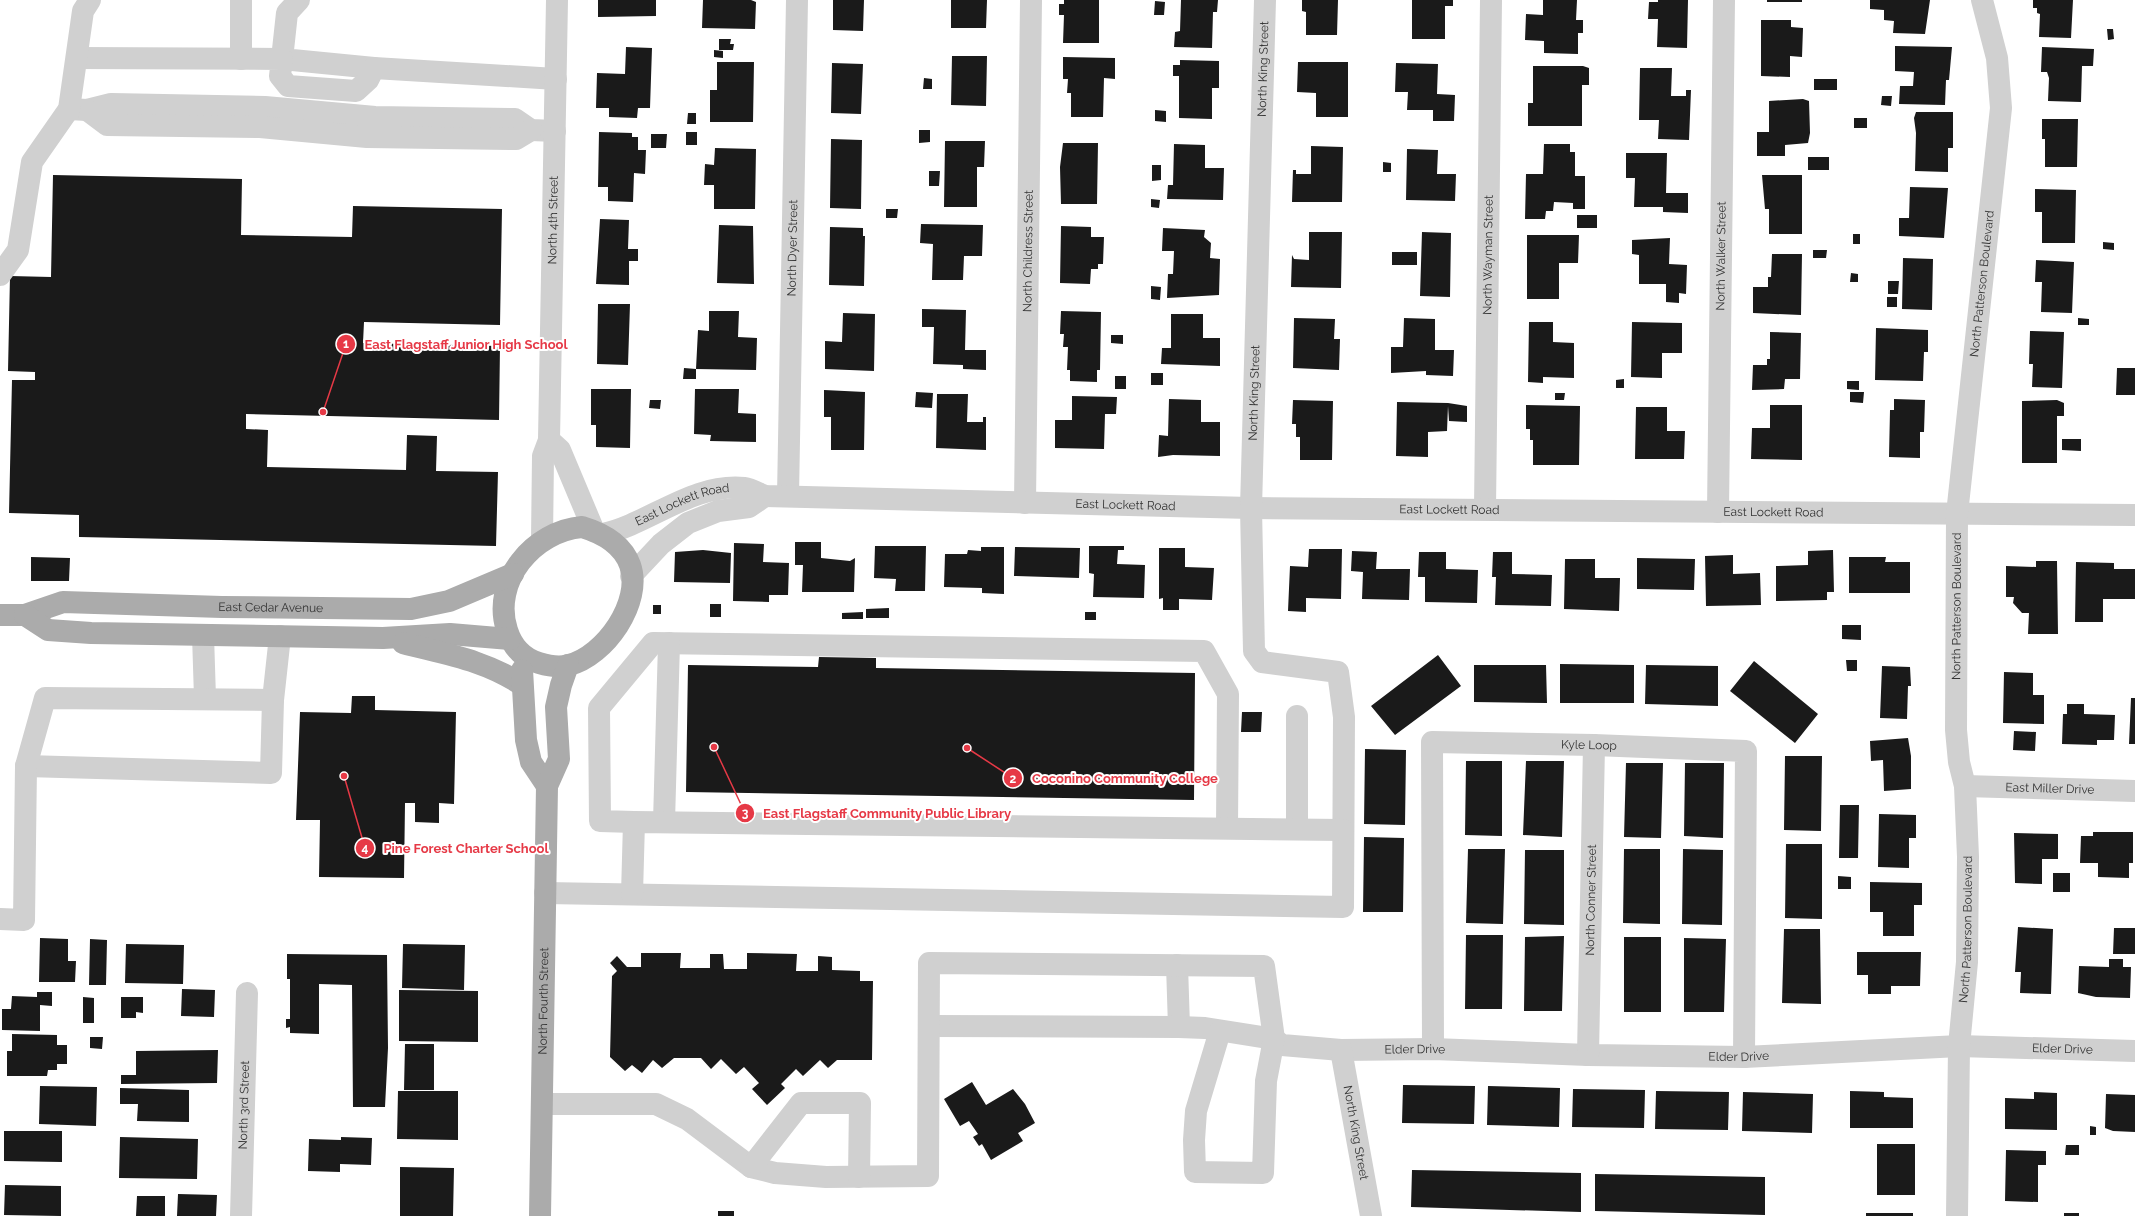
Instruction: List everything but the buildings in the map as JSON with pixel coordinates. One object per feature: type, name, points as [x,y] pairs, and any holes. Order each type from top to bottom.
[{"type":"main road","points":[[25,615],[48,630],[202,635],[383,638],[450,634],[516,647],[533,661],[547,665],[568,665],[592,654],[615,630],[623,617],[629,601],[632,576],[630,565],[622,550],[598,533],[582,527],[558,531],[542,540],[526,555],[512,574],[504,598],[504,614],[516,647],[522,685],[526,740],[531,762],[547,786]]},
{"type":"main road","name":"East Cedar Avenue","points":[[0,615],[25,615],[63,602],[222,607],[411,609],[449,601],[512,574]]},
{"type":"main road","points":[[383,638],[481,663],[507,675],[522,685]]},
{"type":"main road","name":"North Fourth Street","points":[[540,1216],[547,786],[559,759],[556,706],[560,685],[568,665]]},
{"type":"street","points":[[0,275],[18,250],[32,162],[78,109],[77,58],[83,11],[90,0]]},
{"type":"street","points":[[241,0],[241,59]]},
{"type":"street","points":[[299,0],[287,13],[280,76],[288,86],[356,91],[368,80],[374,68],[556,79]]},
{"type":"street","name":"North 4th Street","points":[[542,540],[543,456],[549,440],[557,0]]},
{"type":"street","name":"North Dyer Street","points":[[788,496],[797,0]]},
{"type":"street","name":"North Childress Street","points":[[1025,503],[1031,0]]},
{"type":"street","name":"North King Street","points":[[632,894],[1342,907],[1344,717],[1338,672],[1262,662],[1254,651],[1251,508],[1265,0]]},
{"type":"street","name":"North Wayman Street","points":[[1485,509],[1491,0]]},
{"type":"street","name":"North Walker Street","points":[[1718,512],[1724,0]]},
{"type":"street","name":"North Patterson Boulevard","points":[[1957,1216],[1959,1046],[1967,962],[1968,857],[1966,786],[1960,762],[1956,730],[1957,514],[2001,108],[1997,58],[1982,0]]},
{"type":"street","points":[[77,58],[282,59]]},
{"type":"street","points":[[78,109],[107,125],[260,127],[367,137],[516,139],[531,130],[555,131]]},
{"type":"street","points":[[549,440],[560,450],[598,533]]},
{"type":"street","name":"East Lockett Road","points":[[598,533],[619,530],[679,501],[701,493],[722,489],[745,488],[765,496],[1251,508],[2135,516]]},
{"type":"street","name":"East Lockett Road","points":[[632,576],[661,544],[688,522],[718,511],[749,507],[765,496]]},
{"type":"street","points":[[202,635],[205,698]]},
{"type":"street","points":[[26,766],[272,773],[273,700],[280,636]]},
{"type":"street","points":[[1227,828],[1228,694],[1204,651],[654,643],[599,708],[600,821],[1343,830]]},
{"type":"street","points":[[664,822],[669,644]]},
{"type":"street","points":[[0,919],[24,920],[26,766],[45,698],[205,698],[273,700]]},
{"type":"street","points":[[1297,716],[1298,829]]},
{"type":"street","name":"Kyle Loop","points":[[1433,1049],[1432,742],[1594,745],[1746,751],[1744,1057]]},
{"type":"street","name":"North Conner Street","points":[[1588,1055],[1594,745]]},
{"type":"street","name":"East Miller Drive","points":[[1966,786],[2135,791]]},
{"type":"street","points":[[545,893],[632,894],[634,822]]},
{"type":"street","points":[[542,1104],[656,1104],[687,1119],[750,1167],[775,1173],[859,1177],[928,1176],[929,963],[1264,966],[1274,1039],[1266,1081],[1263,1173],[1195,1172],[1194,1140],[1196,1111],[1220,1031]]},
{"type":"street","points":[[1177,965],[1178,1027]]},
{"type":"street","name":"North 3rd Street","points":[[240,1216],[247,993]]},
{"type":"street","name":"Elder Drive","points":[[929,1026],[1178,1027],[1220,1031],[1274,1039],[1282,1045],[1342,1050],[1433,1049],[1588,1055],[1744,1057],[1959,1046],[2135,1051]]},
{"type":"street","name":"North King Street","points":[[1342,1050],[1370,1216]]},
{"type":"street","points":[[750,1167],[801,1103],[860,1103],[859,1177]]},
{"type":"place","name":"East Flagstaff Junior High School","points":[[323,412]]},
{"type":"place","name":"East Flagstaff Community Public Library","points":[[714,747]]},
{"type":"place","name":"Coconino Community College","points":[[967,748]]},
{"type":"place","name":"Pine Forest Charter School","points":[[344,776]]}]
